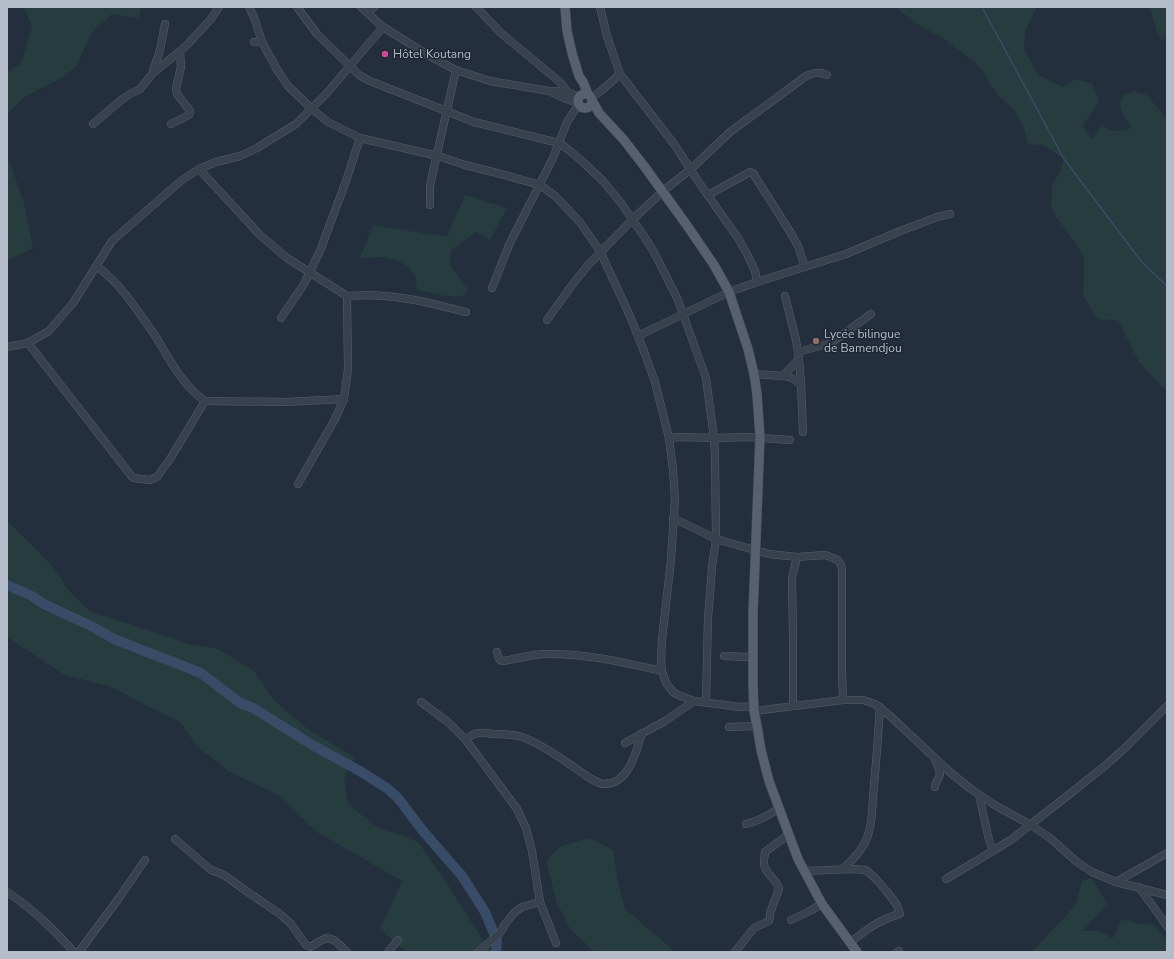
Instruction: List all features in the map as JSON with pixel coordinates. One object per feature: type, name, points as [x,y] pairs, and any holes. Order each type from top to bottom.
[{"type":"main road","points":[[565,7],[570,44],[579,76],[583,82],[585,100],[599,112],[624,140],[663,191],[710,260],[729,292],[748,349],[757,394],[760,437],[755,550],[753,655],[754,709],[761,750],[769,781],[788,835],[804,871],[822,904],[857,952]]},
{"type":"street","points":[[93,124],[121,100],[140,89],[152,74],[180,51],[211,19],[220,7]]},
{"type":"street","points":[[249,7],[262,42],[288,86],[328,122],[360,138],[438,156],[465,165],[540,185],[555,196],[578,221],[600,251],[630,316],[655,382],[669,438],[674,486],[673,518],[671,560],[661,652],[662,671],[666,683],[673,692],[694,701],[754,709],[843,700],[869,701],[880,707],[952,774],[979,795],[1050,838],[1076,862],[1092,872],[1116,882],[1167,895]]},
{"type":"street","points":[[297,7],[317,34],[359,75],[370,81],[474,122],[559,143],[584,162],[603,181],[621,203],[651,247],[678,300],[706,378],[714,438],[716,469],[716,539],[709,603],[706,702]]},
{"type":"street","points":[[361,7],[383,27],[431,57],[456,70],[490,81],[549,91],[585,100]]},
{"type":"street","points":[[367,12],[374,7]]},
{"type":"street","points":[[476,7],[501,33],[561,83],[567,96]]},
{"type":"street","points":[[600,7],[606,36],[620,74],[674,144],[738,238],[755,271],[757,282]]},
{"type":"street","points":[[152,74],[160,50],[165,24]]},
{"type":"street","points":[[7,347],[28,343],[49,331],[73,303],[112,241],[182,180],[199,169],[216,162],[240,156],[257,148],[296,124],[327,93],[383,27]]},
{"type":"street","points":[[254,42],[262,42]]},
{"type":"street","points":[[171,124],[189,115],[190,111],[177,94],[176,88],[181,67],[180,51]]},
{"type":"street","points":[[430,205],[430,187],[456,70]]},
{"type":"street","points":[[547,320],[572,285],[600,251],[663,191],[691,169],[730,132],[806,76],[816,72],[822,72],[827,75]]},
{"type":"street","points":[[492,288],[509,245],[540,185],[567,122],[585,100],[601,91],[620,74]]},
{"type":"street","points":[[281,318],[310,273],[320,251],[360,138]]},
{"type":"street","points":[[199,169],[260,235],[287,258],[347,296],[380,296],[416,300],[466,312]]},
{"type":"street","points":[[708,195],[750,172],[753,173],[792,235],[798,246],[805,267]]},
{"type":"street","points":[[638,336],[729,292],[846,254],[898,232],[950,214]]},
{"type":"street","points":[[97,266],[121,288],[152,331],[182,379],[196,395],[204,401],[286,402],[344,398]]},
{"type":"street","points":[[298,484],[344,398],[348,370],[347,296]]},
{"type":"street","points":[[785,296],[799,356],[803,432]]},
{"type":"street","points":[[783,376],[799,356],[831,343],[871,314]]},
{"type":"street","points":[[28,343],[133,478],[150,480],[157,477],[204,401]]},
{"type":"street","points":[[754,374],[790,377],[801,384]]},
{"type":"street","points":[[669,438],[748,436],[790,440]]},
{"type":"street","points":[[673,518],[716,539],[769,554],[797,558],[825,555],[838,560],[842,570],[843,700]]},
{"type":"street","points":[[793,706],[792,578],[797,558]]},
{"type":"street","points":[[496,652],[500,661],[541,654],[574,655],[603,658],[662,671]]},
{"type":"street","points":[[724,656],[746,657],[753,655]]},
{"type":"street","points":[[625,743],[665,721],[694,701]]},
{"type":"street","points":[[421,702],[448,722],[466,740],[517,809],[526,828],[532,851],[540,902],[556,944]]},
{"type":"street","points":[[946,879],[994,851],[1030,825],[1106,765],[1167,706]]},
{"type":"street","points":[[843,869],[855,858],[864,846],[871,822],[880,707]]},
{"type":"street","points":[[729,727],[757,726]]},
{"type":"street","points":[[466,740],[470,735],[476,733],[503,734],[521,737],[541,746],[595,782],[604,784],[613,782],[622,777],[630,767],[642,733]]},
{"type":"street","points":[[933,756],[940,771],[934,787]]},
{"type":"street","points":[[979,795],[989,840],[994,851]]},
{"type":"street","points":[[746,824],[756,822],[779,808]]},
{"type":"street","points":[[735,952],[754,928],[769,921],[770,913],[779,889],[778,885],[765,868],[765,852],[788,835]]},
{"type":"street","points":[[175,839],[211,870],[224,875],[280,914],[291,924],[306,945],[315,945],[323,939],[329,938],[335,940],[347,952]]},
{"type":"street","points":[[1116,882],[1167,852]]},
{"type":"street","points":[[79,952],[145,860]]},
{"type":"street","points":[[804,871],[859,869],[869,872],[898,905],[900,914],[884,919],[873,925],[850,942]]},
{"type":"street","points":[[1139,887],[1167,926]]},
{"type":"street","points":[[7,892],[39,915],[57,932],[74,952]]},
{"type":"street","points":[[478,952],[499,934],[506,923],[522,907],[540,902]]},
{"type":"street","points":[[791,920],[822,904]]},
{"type":"street","points":[[1160,916],[1167,912]]},
{"type":"street","points":[[392,951],[398,940]]},
{"type":"green space","points":[[24,7],[141,7],[138,18],[112,14],[91,33],[77,66],[63,77],[23,98],[7,114],[7,72],[21,63],[32,27]]},
{"type":"green space","points":[[898,7],[974,7],[983,9],[993,7],[1037,7],[1025,32],[1024,50],[1039,75],[1062,87],[1076,79],[1093,84],[1099,102],[1083,125],[1091,139],[1102,126],[1117,131],[1132,127],[1123,114],[1119,102],[1125,95],[1131,93],[1132,91],[1146,94],[1167,118],[1167,390],[1160,385],[1139,362],[1118,320],[1098,319],[1083,296],[1084,256],[1051,209],[1052,186],[1060,171],[1064,159],[1044,145],[1028,144],[1024,128],[1014,109],[997,95],[980,67],[946,40],[919,25],[897,9]]},
{"type":"green space","points":[[1150,7],[1167,7],[1167,38],[1161,40],[1156,30]]},
{"type":"green space","points":[[7,154],[24,203],[33,249],[7,260]]},
{"type":"green space","points":[[465,195],[507,208],[490,240],[476,232],[451,250],[450,265],[468,290],[462,296],[447,296],[417,290],[415,276],[410,268],[398,261],[383,257],[360,258],[373,225],[447,237]]},
{"type":"green space","points":[[7,520],[52,566],[69,591],[89,611],[190,644],[218,649],[254,671],[274,700],[309,730],[354,757],[344,778],[348,804],[376,826],[418,842],[448,885],[482,939],[493,952],[409,952],[399,946],[380,929],[402,881],[317,832],[280,796],[228,771],[197,746],[180,722],[112,687],[65,675],[7,637]]},
{"type":"green space","points":[[590,838],[613,850],[618,882],[625,909],[672,949],[672,952],[595,952],[570,929],[557,903],[546,861],[561,846]]},
{"type":"green space","points":[[1091,878],[1107,903],[1082,931],[1100,931],[1112,939],[1122,919],[1141,924],[1152,923],[1167,940],[1167,952],[1032,952],[1075,906],[1082,881]]},
{"type":"waterway","points":[[983,9],[1064,159],[1141,261],[1167,286]]},
{"type":"waterway","points":[[7,585],[30,595],[44,604],[93,627],[114,639],[201,673],[240,703],[253,708],[314,746],[360,771],[388,789],[398,798],[423,831],[462,876],[485,912],[497,941],[496,952]]},
{"type":"place","name":"Hôtel Koutang","points":[[385,54]]},
{"type":"place","name":"Lycée bilingue de Bamendjou","points":[[816,341]]}]
